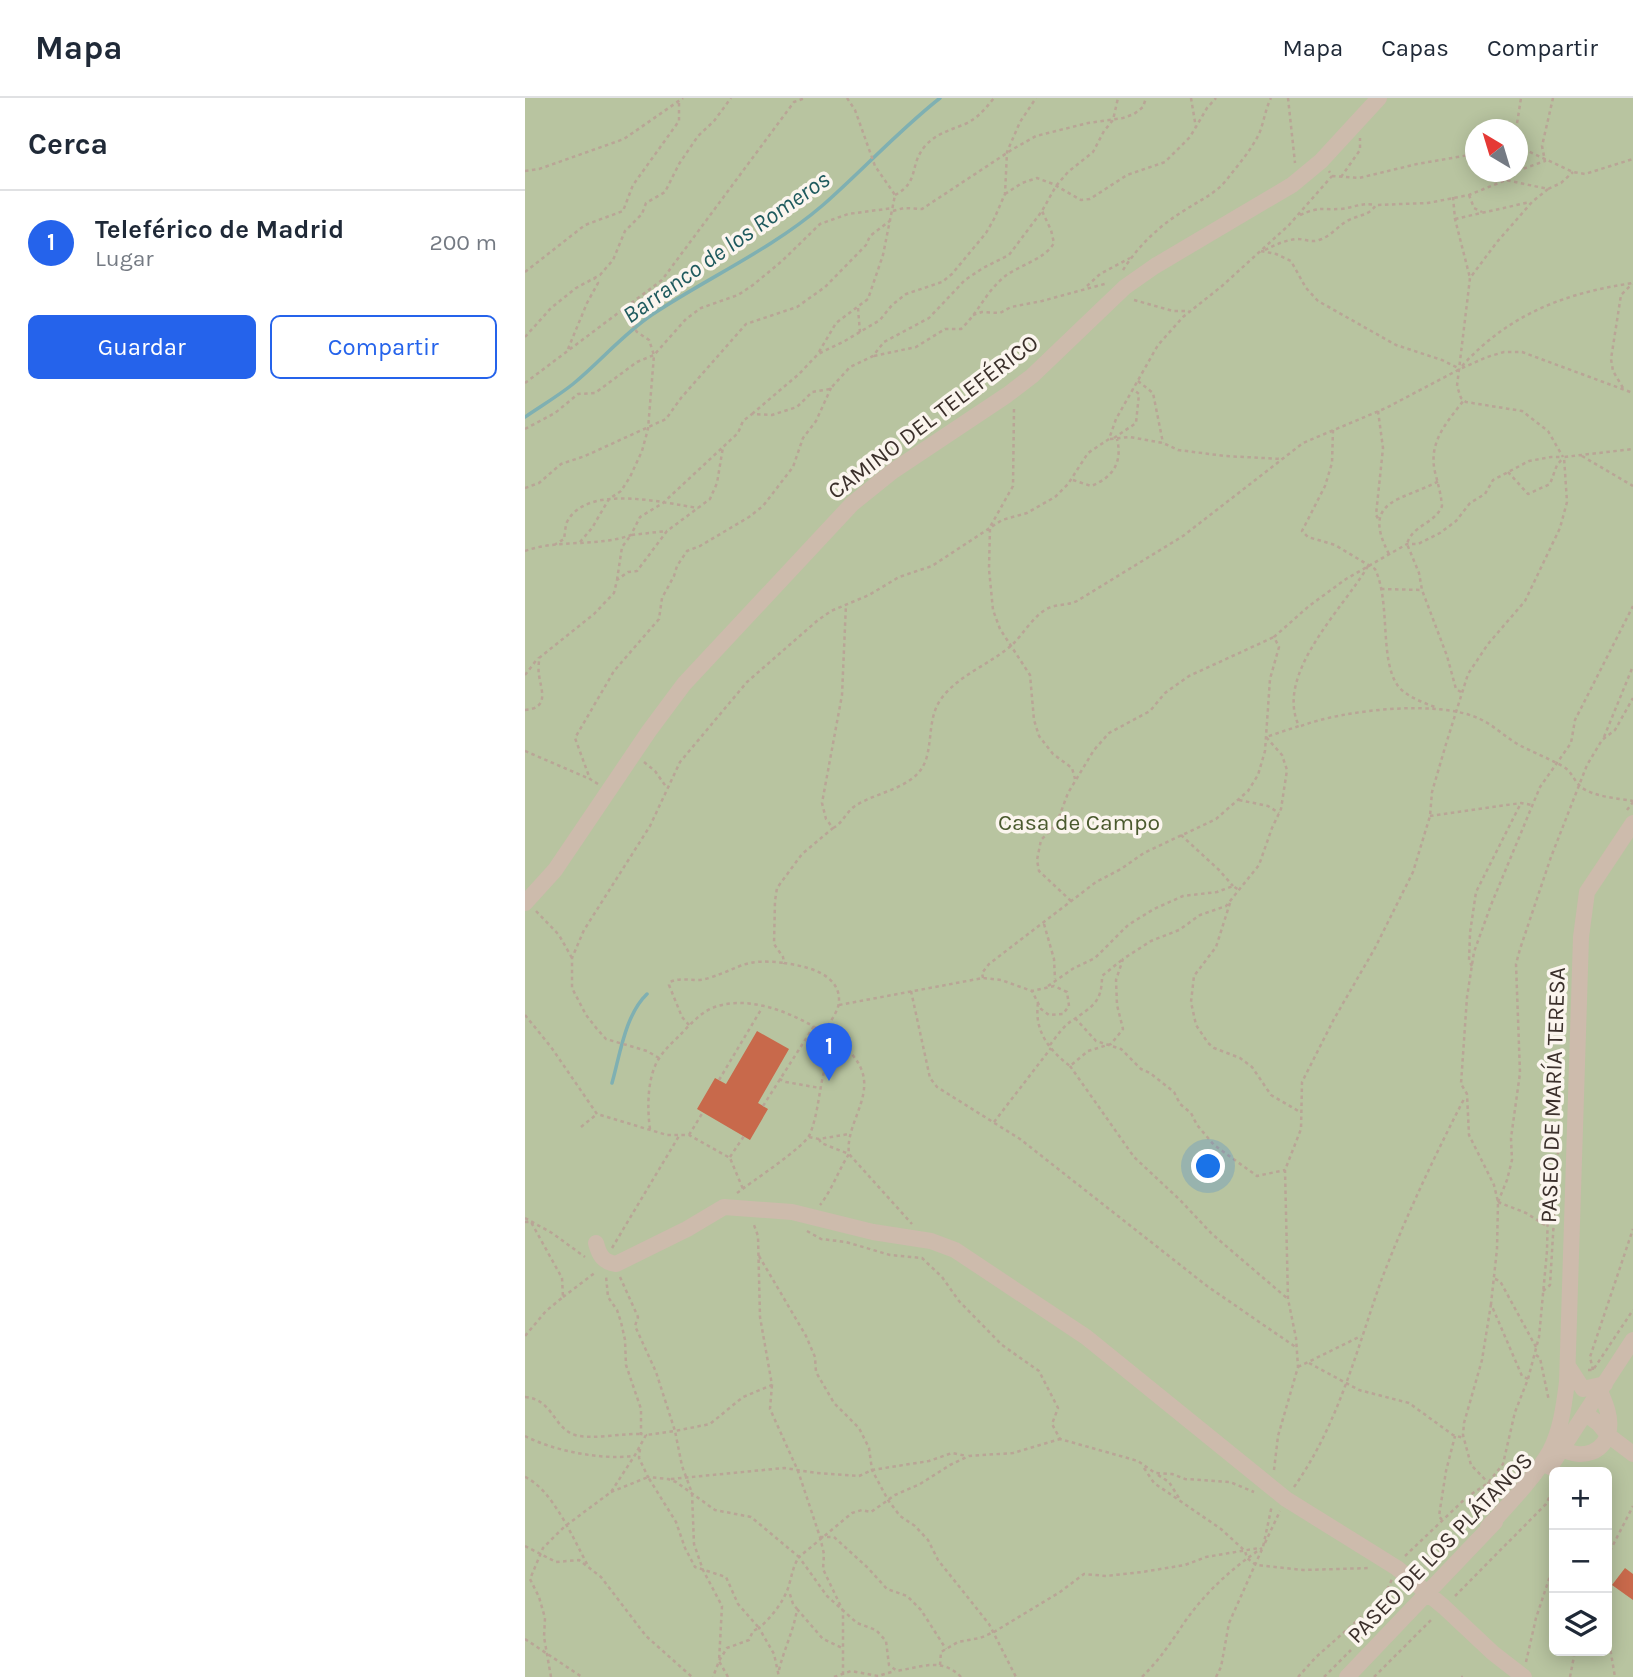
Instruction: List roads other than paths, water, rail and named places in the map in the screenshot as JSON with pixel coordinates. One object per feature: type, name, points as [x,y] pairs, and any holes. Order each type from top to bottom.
[{"type":"street","name":"CAMINO DEL TELEFÉRICO","points":[[526,902],[555,870],[684,684],[840,515],[893,471],[1007,396],[1126,288],[1156,267],[1263,205],[1300,179],[1321,161],[1379,98]]},
{"type":"street","name":"PASEO DE MARÍA TERESA","points":[[1558,1446],[1559,1421],[1567,1382],[1583,909],[1591,885],[1633,823]]},
{"type":"street","points":[[596,1243],[599,1255],[608,1263],[687,1229],[724,1207],[781,1211],[873,1233],[939,1243],[955,1250],[1086,1337],[1276,1494],[1397,1567],[1444,1607],[1516,1676]]},
{"type":"street","points":[[1604,1385],[1609,1419],[1608,1435],[1597,1450],[1586,1455],[1575,1455],[1558,1446],[1587,1413],[1604,1385],[1633,1340]]},
{"type":"street","points":[[1567,1364],[1583,1389],[1604,1385]]},
{"type":"street","points":[[1567,1382],[1587,1413],[1608,1435],[1633,1454]]},
{"type":"street","name":"PASEO DE LOS PLÁTANOS","points":[[1347,1677],[1488,1527],[1558,1446]]},
{"type":"waterway","name":"Barranco de los Romeros","points":[[525,417],[573,384],[653,314],[762,249],[803,221],[940,98]]},
{"type":"waterway","points":[[612,1083],[628,1024],[647,994]]},
{"type":"place","name":"Teleférico de Madrid","points":[[829,1081]]},
{"type":"park label","name":"Casa de Campo","points":[[1079,822]]}]
